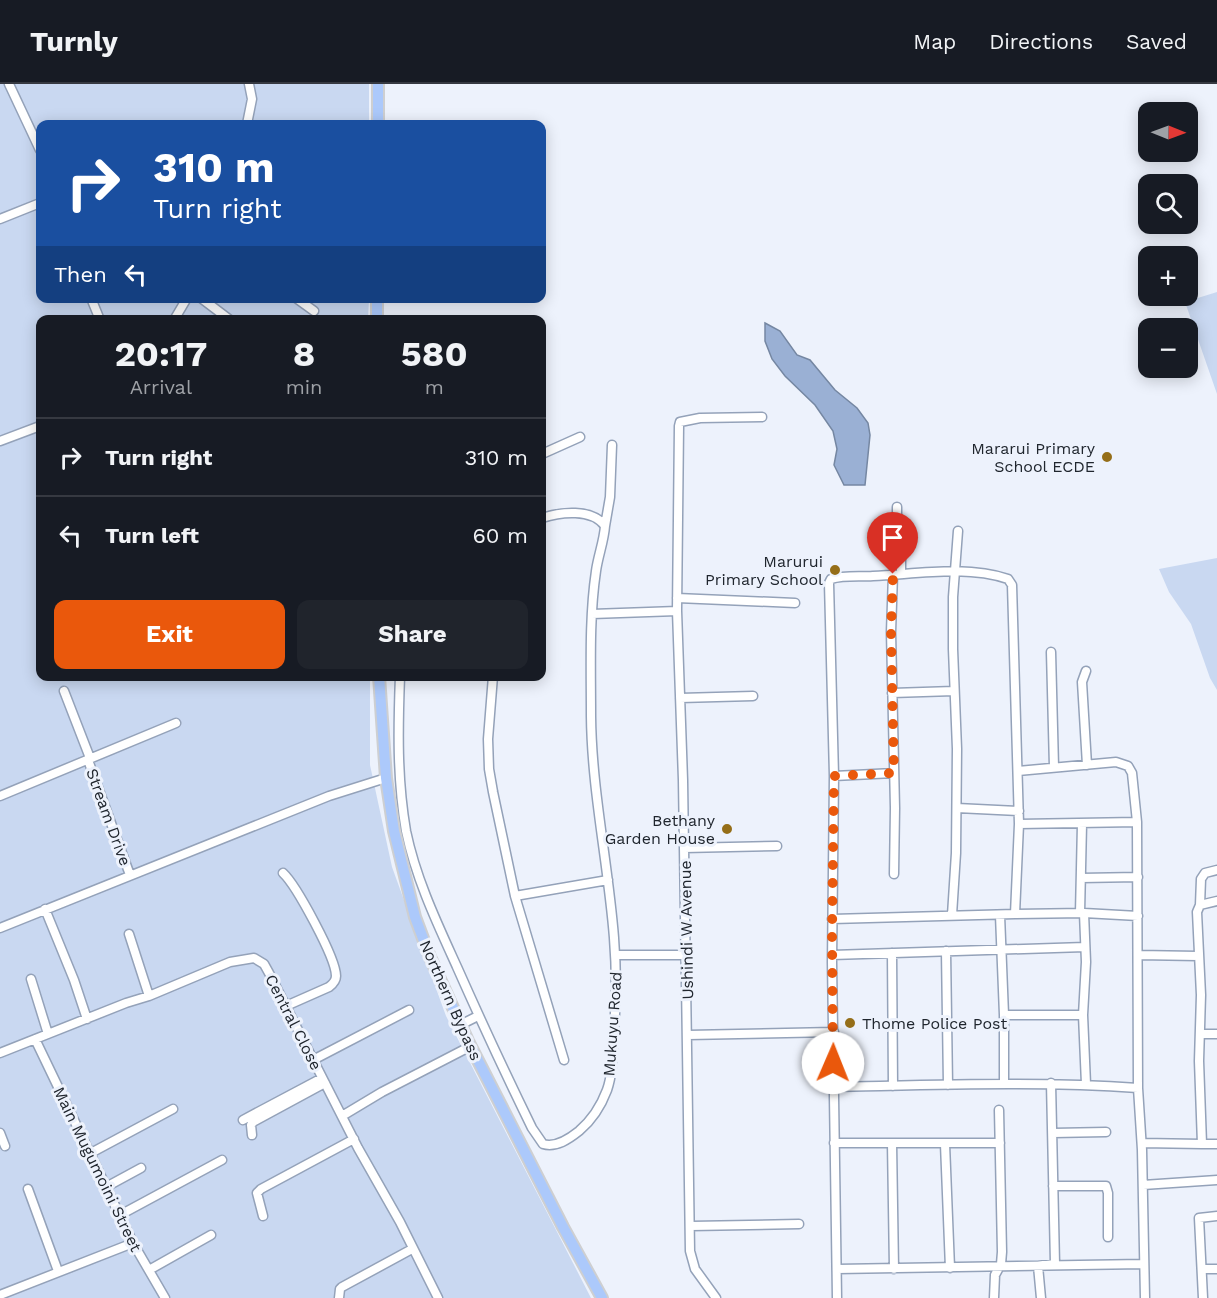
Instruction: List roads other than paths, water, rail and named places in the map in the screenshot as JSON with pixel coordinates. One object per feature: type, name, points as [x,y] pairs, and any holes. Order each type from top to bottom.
[{"type":"main road","points":[[378,84],[378,120]]},
{"type":"main road","name":"Northern Bypass","points":[[379,681],[384,763],[394,831],[409,896],[430,957],[471,1046],[563,1227],[602,1298]]},
{"type":"street","points":[[9,84],[36,141]]},
{"type":"street","points":[[248,120],[251,108],[249,84]]},
{"type":"street","points":[[0,219],[36,205]]},
{"type":"street","points":[[208,303],[223,315]]},
{"type":"street","points":[[303,303],[314,311]]},
{"type":"street","name":"Ushindi W Avenue","points":[[716,1298],[692,1262],[690,1251],[688,1035],[677,610],[680,423],[692,419],[762,417]]},
{"type":"street","points":[[0,441],[36,428]]},
{"type":"street","points":[[546,452],[580,437]]},
{"type":"street","name":"Mukuyu Road","points":[[400,681],[398,761],[406,830],[424,891],[433,917],[478,1016],[538,1139],[546,1145],[554,1145],[573,1137],[587,1124],[602,1101],[608,1087],[617,1001],[616,955],[593,754],[591,717],[592,614],[596,569],[610,497],[612,445]]},
{"type":"street","points":[[894,874],[892,693],[901,533],[897,507]]},
{"type":"street","points":[[546,517],[557,513],[574,513],[594,518],[605,526]]},
{"type":"street","points":[[952,915],[957,808],[953,597],[958,531]]},
{"type":"street","points":[[837,1298],[832,955],[834,776],[829,581],[838,577],[956,572],[1010,580],[1014,627],[1019,811],[1015,914]]},
{"type":"street","points":[[677,598],[795,603]]},
{"type":"street","points":[[592,614],[677,610]]},
{"type":"street","points":[[1051,652],[1054,768]]},
{"type":"street","points":[[1086,670],[1082,682],[1087,765]]},
{"type":"street","points":[[493,681],[488,739],[489,769],[515,896],[564,1060]]},
{"type":"street","points":[[64,691],[89,759]]},
{"type":"street","points":[[892,693],[954,691]]},
{"type":"street","points":[[681,698],[753,696]]},
{"type":"street","name":"Stream Drive","points":[[0,796],[176,723]]},
{"type":"street","name":"Stream Drive","points":[[89,759],[130,875]]},
{"type":"street","points":[[384,763],[398,761]]},
{"type":"street","points":[[1018,771],[1116,762],[1128,766],[1132,773],[1137,822],[1138,1088],[1142,1143],[1145,1298]]},
{"type":"street","points":[[834,776],[894,773]]},
{"type":"street","points":[[0,928],[329,796],[386,778]]},
{"type":"street","points":[[957,808],[1019,811]]},
{"type":"street","points":[[1019,824],[1137,822]]},
{"type":"street","points":[[1082,824],[1081,878],[1085,947],[1083,1015],[1086,1084]]},
{"type":"street","points":[[684,848],[777,846]]},
{"type":"street","points":[[1202,1144],[1201,995],[1197,912],[1200,904],[1201,879],[1205,873],[1217,870]]},
{"type":"street","points":[[282,873],[301,898],[332,960],[336,977],[334,983],[329,987],[286,1006]]},
{"type":"street","points":[[1081,878],[1138,877]]},
{"type":"street","points":[[515,896],[608,880]]},
{"type":"street","points":[[409,896],[424,891]]},
{"type":"street","points":[[1200,904],[1217,901]]},
{"type":"street","points":[[45,909],[87,1018]]},
{"type":"street","points":[[832,919],[1082,913],[1138,916]]},
{"type":"street","points":[[1000,915],[1004,1083]]},
{"type":"street","points":[[129,934],[150,996]]},
{"type":"street","points":[[832,955],[1085,947]]},
{"type":"street","points":[[946,951],[948,1085]]},
{"type":"street","points":[[892,953],[892,1086]]},
{"type":"street","points":[[616,955],[685,955]]},
{"type":"street","points":[[1138,955],[1198,956]]},
{"type":"street","name":"Central Close","points":[[0,1053],[87,1018],[150,996],[230,962],[250,957],[257,959],[264,964],[438,1298]]},
{"type":"street","points":[[30,979],[48,1034]]},
{"type":"street","points":[[313,1060],[409,1010]]},
{"type":"street","points":[[1004,1015],[1083,1015]]},
{"type":"street","points":[[460,1024],[478,1016]]},
{"type":"street","points":[[688,1035],[834,1032]]},
{"type":"street","points":[[1200,1034],[1217,1034]]},
{"type":"street","name":"Main Mugumoini Street","points":[[35,1039],[89,1154],[165,1298]]},
{"type":"street","points":[[342,1116],[381,1092],[471,1046]]},
{"type":"street","points":[[243,1120],[324,1081]]},
{"type":"street","points":[[252,1135],[253,1122],[324,1081]]},
{"type":"street","points":[[834,1087],[1051,1083],[1138,1088]]},
{"type":"street","points":[[1051,1083],[1055,1264]]},
{"type":"street","points":[[89,1154],[173,1109]]},
{"type":"street","points":[[994,1298],[995,1275],[1002,1252],[999,1110]]},
{"type":"street","points":[[1053,1133],[1106,1132]]},
{"type":"street","points":[[0,1133],[5,1146]]},
{"type":"street","points":[[262,1216],[257,1193],[261,1189],[354,1139]]},
{"type":"street","points":[[834,1143],[1000,1143]]},
{"type":"street","points":[[892,1143],[894,1269]]},
{"type":"street","points":[[1142,1143],[1217,1144]]},
{"type":"street","points":[[945,1144],[950,1268]]},
{"type":"street","points":[[120,1215],[222,1160]]},
{"type":"street","points":[[106,1187],[141,1168]]},
{"type":"street","points":[[1143,1185],[1217,1180]]},
{"type":"street","points":[[1053,1186],[1106,1186],[1108,1237]]},
{"type":"street","points":[[28,1189],[58,1271]]},
{"type":"street","points":[[1203,1298],[1199,1218],[1217,1216]]},
{"type":"street","points":[[691,1226],[799,1224]]},
{"type":"street","points":[[149,1270],[212,1235]]},
{"type":"street","points":[[1,1292],[134,1243]]},
{"type":"street","points":[[339,1298],[342,1287],[412,1249]]},
{"type":"street","points":[[1041,1298],[1038,1266],[1055,1264]]},
{"type":"street","points":[[837,1269],[1143,1264]]},
{"type":"street","points":[[1202,1269],[1217,1269]]},
{"type":"place","name":"Mararui Primary School ECDE","points":[[1107,457]]},
{"type":"place","name":"Marurui Primary School","points":[[835,570]]},
{"type":"place","name":"Bethany Garden House","points":[[727,829]]},
{"type":"place","name":"Thome Police Post","points":[[850,1023]]}]
